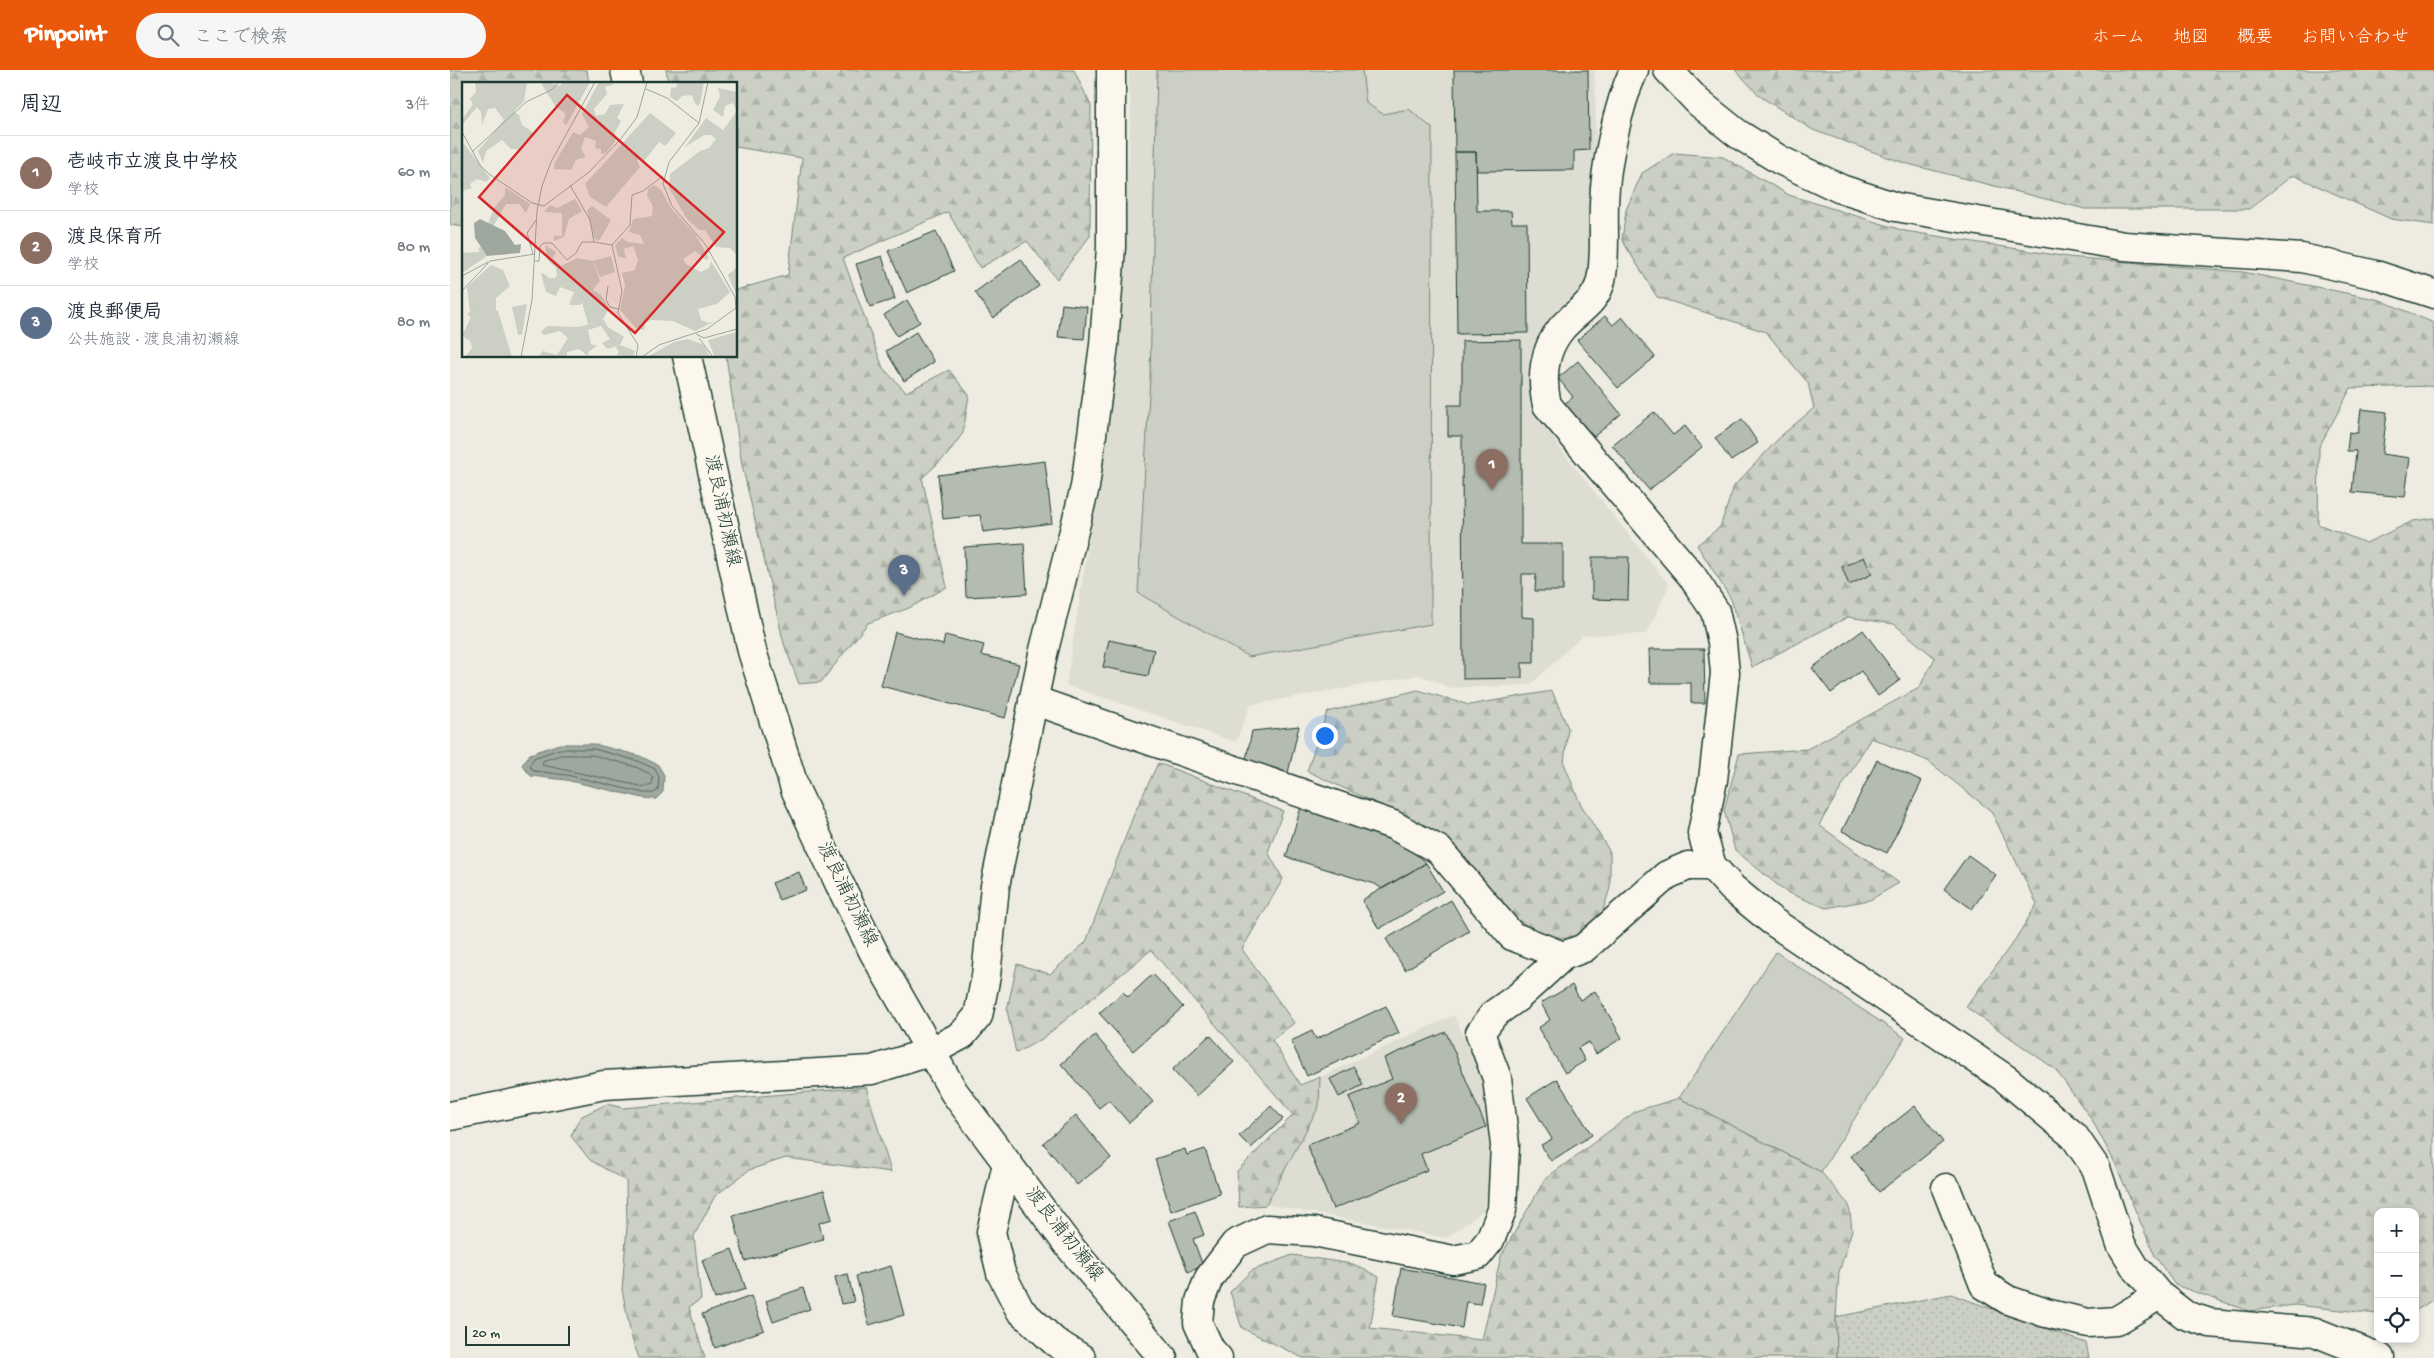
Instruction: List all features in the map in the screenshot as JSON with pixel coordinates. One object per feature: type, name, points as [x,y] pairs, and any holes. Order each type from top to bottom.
[{"type":"street","points":[[450,1116],[604,1085],[872,1070],[930,1052],[962,1035],[978,1016],[986,976],[995,886],[1033,700],[1085,487],[1104,345],[1111,248],[1111,70]]},
{"type":"street","points":[[1634,70],[1626,87],[1616,125],[1604,201],[1601,281],[1592,302],[1560,330],[1547,354],[1542,384],[1547,405],[1692,576],[1715,611],[1722,642],[1725,673],[1713,780],[1702,833],[1712,866],[1732,888],[1772,921],[2006,1079],[2074,1136],[2096,1168],[2121,1244],[2135,1267],[2159,1295],[2185,1315],[2210,1323],[2315,1332],[2380,1358]]},
{"type":"street","points":[[1668,70],[1698,102],[1738,134],[1780,160],[1841,189],[1896,207],[2124,246],[2302,258],[2376,275],[2434,294]]},
{"type":"street","name":"渡良浦初瀬線","points":[[687,358],[752,651],[796,789],[874,953],[954,1092],[1069,1246],[1163,1358]]},
{"type":"street","points":[[1033,700],[1393,825],[1440,850],[1512,936],[1563,956]]},
{"type":"street","points":[[1218,1358],[1210,1349],[1198,1323],[1203,1293],[1209,1278],[1235,1244],[1268,1229],[1314,1232],[1453,1260],[1478,1255],[1490,1240],[1502,1210],[1506,1145],[1497,1078],[1480,1033],[1494,1014],[1518,997],[1563,956],[1584,948],[1666,875],[1688,866],[1712,866]]},
{"type":"street","points":[[1007,1164],[991,1232],[1001,1273],[1020,1310],[1055,1342],[1081,1358]]},
{"type":"street","points":[[1946,1188],[1984,1285],[2008,1300],[2046,1313],[2088,1323],[2116,1321],[2159,1295]]},
{"type":"shaded area","points":[[1128,70],[1595,70],[1596,153],[1588,288],[1544,328],[1533,363],[1533,406],[1562,451],[1669,585],[1647,634],[1583,635],[1530,685],[1451,688],[1420,675],[1250,705],[1236,742],[1066,685],[1119,350],[1131,109]]},
{"type":"shaded area","points":[[1454,1015],[1489,1093],[1497,1141],[1485,1209],[1447,1238],[1260,1203],[1319,1106],[1320,1077]]},
{"type":"green space","points":[[450,70],[587,70],[589,82],[462,82],[462,227],[450,225]]},
{"type":"green space","points":[[666,70],[1074,70],[1091,106],[1090,236],[1057,279],[1027,241],[980,268],[948,212],[843,258],[883,368],[906,392],[949,370],[969,395],[963,433],[947,455],[922,478],[947,587],[909,608],[868,623],[821,682],[799,684],[784,644],[742,465],[726,358],[738,358],[738,289],[788,275],[802,158],[738,147],[738,82],[669,82]]},
{"type":"green space","points":[[1157,70],[1362,70],[1366,103],[1383,114],[1409,109],[1432,128],[1431,624],[1249,657],[1138,593],[1150,376]]},
{"type":"green space","points":[[1735,70],[2434,70],[2434,225],[2391,219],[2293,175],[2249,209],[2085,209],[1904,163],[1813,130],[1761,97]]},
{"type":"green space","points":[[1674,153],[1723,157],[1789,195],[1905,231],[2068,257],[2243,272],[2380,300],[2434,323],[2434,386],[2351,388],[2319,447],[2318,524],[2366,543],[2413,521],[2434,518],[2434,1299],[2419,1308],[2419,1208],[2374,1208],[2374,1314],[2295,1305],[2249,1311],[2175,1285],[2155,1256],[2114,1161],[2092,1120],[2055,1069],[1966,1007],[2016,938],[2037,904],[1991,811],[1928,761],[1871,738],[1819,825],[1899,883],[1870,900],[1826,908],[1786,892],[1735,850],[1724,810],[1739,754],[1807,749],[1919,688],[1935,658],[1894,624],[1848,617],[1752,667],[1731,599],[1697,545],[1720,527],[1734,486],[1782,435],[1814,408],[1808,383],[1766,332],[1657,297],[1622,240],[1626,210],[1642,173]]},
{"type":"green space","points":[[1418,690],[1469,705],[1552,691],[1568,728],[1564,763],[1580,803],[1610,852],[1610,888],[1600,920],[1572,940],[1541,933],[1512,917],[1412,820],[1307,771],[1327,712]]},
{"type":"green space","points":[[1158,763],[1283,811],[1268,852],[1283,879],[1242,949],[1294,1023],[1272,1040],[1300,1085],[1320,1077],[1319,1106],[1266,1205],[1239,1207],[1237,1171],[1293,1115],[1151,950],[1042,1039],[1016,1053],[1007,1010],[1017,964],[1050,974],[1086,942],[1134,814]]},
{"type":"green space","points":[[1776,952],[1905,1038],[1821,1172],[1679,1098]]},
{"type":"green space","points":[[866,1087],[891,1172],[786,1158],[749,1170],[715,1196],[694,1236],[701,1299],[689,1307],[705,1358],[639,1358],[632,1339],[622,1290],[627,1226],[626,1181],[590,1160],[571,1136],[580,1117],[607,1104],[623,1108]]},
{"type":"green space","points":[[1679,1098],[1821,1172],[1849,1205],[1852,1230],[1839,1272],[1836,1317],[1837,1358],[1303,1358],[1242,1328],[1230,1292],[1251,1271],[1292,1255],[1353,1264],[1379,1277],[1370,1328],[1482,1340],[1501,1256],[1545,1179],[1636,1111]]},
{"type":"green space","points":[[1951,1294],[2086,1343],[2089,1358],[1837,1358],[1836,1317]]},
{"type":"water","points":[[559,744],[594,744],[640,756],[658,765],[664,775],[663,792],[656,799],[643,798],[566,780],[531,776],[522,765],[530,754]]},
{"type":"building","points":[[1454,70],[1588,70],[1589,150],[1574,151],[1574,170],[1477,171],[1476,152],[1455,152]]},
{"type":"building","points":[[1455,152],[1476,152],[1477,211],[1511,211],[1512,223],[1527,223],[1528,333],[1457,334]]},
{"type":"building","points":[[936,231],[954,271],[907,293],[888,251]]},
{"type":"building","points":[[882,256],[895,299],[870,307],[856,264]]},
{"type":"building","points":[[1021,259],[1039,286],[993,318],[975,292]]},
{"type":"building","points":[[907,300],[920,322],[897,336],[884,315]]},
{"type":"building","points":[[1062,304],[1087,307],[1084,339],[1058,337]]},
{"type":"building","points":[[1605,316],[1613,325],[1622,317],[1655,357],[1618,388],[1577,340]]},
{"type":"building","points":[[916,332],[934,362],[904,381],[886,351]]},
{"type":"building","points":[[1521,340],[1521,544],[1563,544],[1563,591],[1535,591],[1536,574],[1522,574],[1522,617],[1534,618],[1534,663],[1522,663],[1522,678],[1463,679],[1462,436],[1448,436],[1448,405],[1462,405],[1462,341]]},
{"type":"building","points":[[1578,361],[1621,414],[1591,439],[1563,405],[1573,397],[1558,378]]},
{"type":"building","points":[[2361,409],[2387,412],[2382,454],[2410,458],[2405,497],[2352,492],[2356,451],[2347,451],[2349,432],[2358,433]]},
{"type":"building","points":[[1654,412],[1673,435],[1685,426],[1702,447],[1649,490],[1612,445]]},
{"type":"building","points":[[1742,419],[1758,443],[1731,461],[1715,438]]},
{"type":"building","points":[[1045,461],[1052,523],[983,532],[980,515],[943,519],[938,475]]},
{"type":"building","points":[[1024,543],[1027,594],[966,597],[964,547]]},
{"type":"building","points":[[1592,557],[1629,557],[1628,600],[1592,599]]},
{"type":"building","points":[[1864,557],[1872,574],[1849,585],[1842,567]]},
{"type":"building","points":[[1863,630],[1900,680],[1878,696],[1861,671],[1831,693],[1812,668]]},
{"type":"building","points":[[895,632],[943,645],[945,635],[984,645],[981,655],[1019,664],[1005,718],[881,686]]},
{"type":"building","points":[[1109,640],[1154,650],[1148,676],[1103,667]]},
{"type":"building","points":[[1649,649],[1704,649],[1705,703],[1691,703],[1691,683],[1650,683]]},
{"type":"building","points":[[1299,726],[1288,773],[1245,764],[1252,731]]},
{"type":"building","points":[[1877,760],[1922,781],[1887,853],[1842,831]]},
{"type":"building","points":[[1301,807],[1391,833],[1426,863],[1382,889],[1375,884],[1286,857]]},
{"type":"building","points":[[1968,855],[1996,875],[1972,909],[1944,889]]},
{"type":"building","points":[[1426,863],[1443,891],[1379,929],[1362,900]]},
{"type":"building","points":[[799,872],[806,890],[779,900],[772,883]]},
{"type":"building","points":[[1451,900],[1469,931],[1405,970],[1386,939]]},
{"type":"building","points":[[1153,974],[1183,1007],[1133,1051],[1099,1013],[1123,992],[1128,997]]},
{"type":"building","points":[[1572,985],[1580,1000],[1595,991],[1622,1038],[1596,1054],[1589,1042],[1578,1048],[1585,1061],[1565,1073],[1538,1028],[1550,1020],[1541,1003]]},
{"type":"building","points":[[1386,1006],[1399,1033],[1307,1076],[1291,1041],[1312,1031],[1316,1039]]},
{"type":"building","points":[[1446,1032],[1486,1127],[1421,1154],[1427,1170],[1333,1209],[1307,1145],[1360,1123],[1349,1097],[1392,1079],[1384,1058]]},
{"type":"building","points":[[1095,1035],[1153,1102],[1129,1123],[1109,1100],[1099,1108],[1061,1064]]},
{"type":"building","points":[[1210,1035],[1234,1062],[1197,1096],[1172,1070]]},
{"type":"building","points":[[1354,1067],[1363,1085],[1339,1097],[1330,1079]]},
{"type":"building","points":[[1557,1079],[1592,1135],[1551,1161],[1541,1145],[1552,1139],[1527,1098]]},
{"type":"building","points":[[1271,1106],[1283,1119],[1251,1148],[1239,1136]]},
{"type":"building","points":[[1915,1106],[1943,1142],[1879,1192],[1851,1156]]},
{"type":"building","points":[[1076,1115],[1111,1158],[1077,1185],[1043,1143]]},
{"type":"building","points":[[1185,1149],[1187,1155],[1205,1149],[1220,1194],[1171,1211],[1155,1159]]},
{"type":"building","points":[[824,1190],[832,1219],[819,1223],[823,1239],[745,1261],[733,1215]]},
{"type":"building","points":[[1195,1211],[1204,1235],[1193,1239],[1203,1266],[1188,1272],[1169,1221]]},
{"type":"building","points":[[732,1249],[746,1289],[715,1299],[702,1260]]},
{"type":"building","points":[[891,1266],[904,1315],[869,1325],[856,1276]]},
{"type":"building","points":[[1401,1268],[1484,1283],[1480,1304],[1466,1302],[1462,1328],[1393,1316]]},
{"type":"building","points":[[848,1274],[854,1302],[841,1304],[835,1277]]},
{"type":"building","points":[[803,1288],[810,1309],[773,1322],[766,1301]]},
{"type":"building","points":[[751,1296],[764,1330],[715,1348],[702,1314]]},
{"type":"place","name":"壱岐市立渡良中学校","points":[[1492,490]]},
{"type":"place","name":"渡良郵便局","points":[[904,596]]},
{"type":"place","name":"渡良保育所","points":[[1401,1124]]}]
